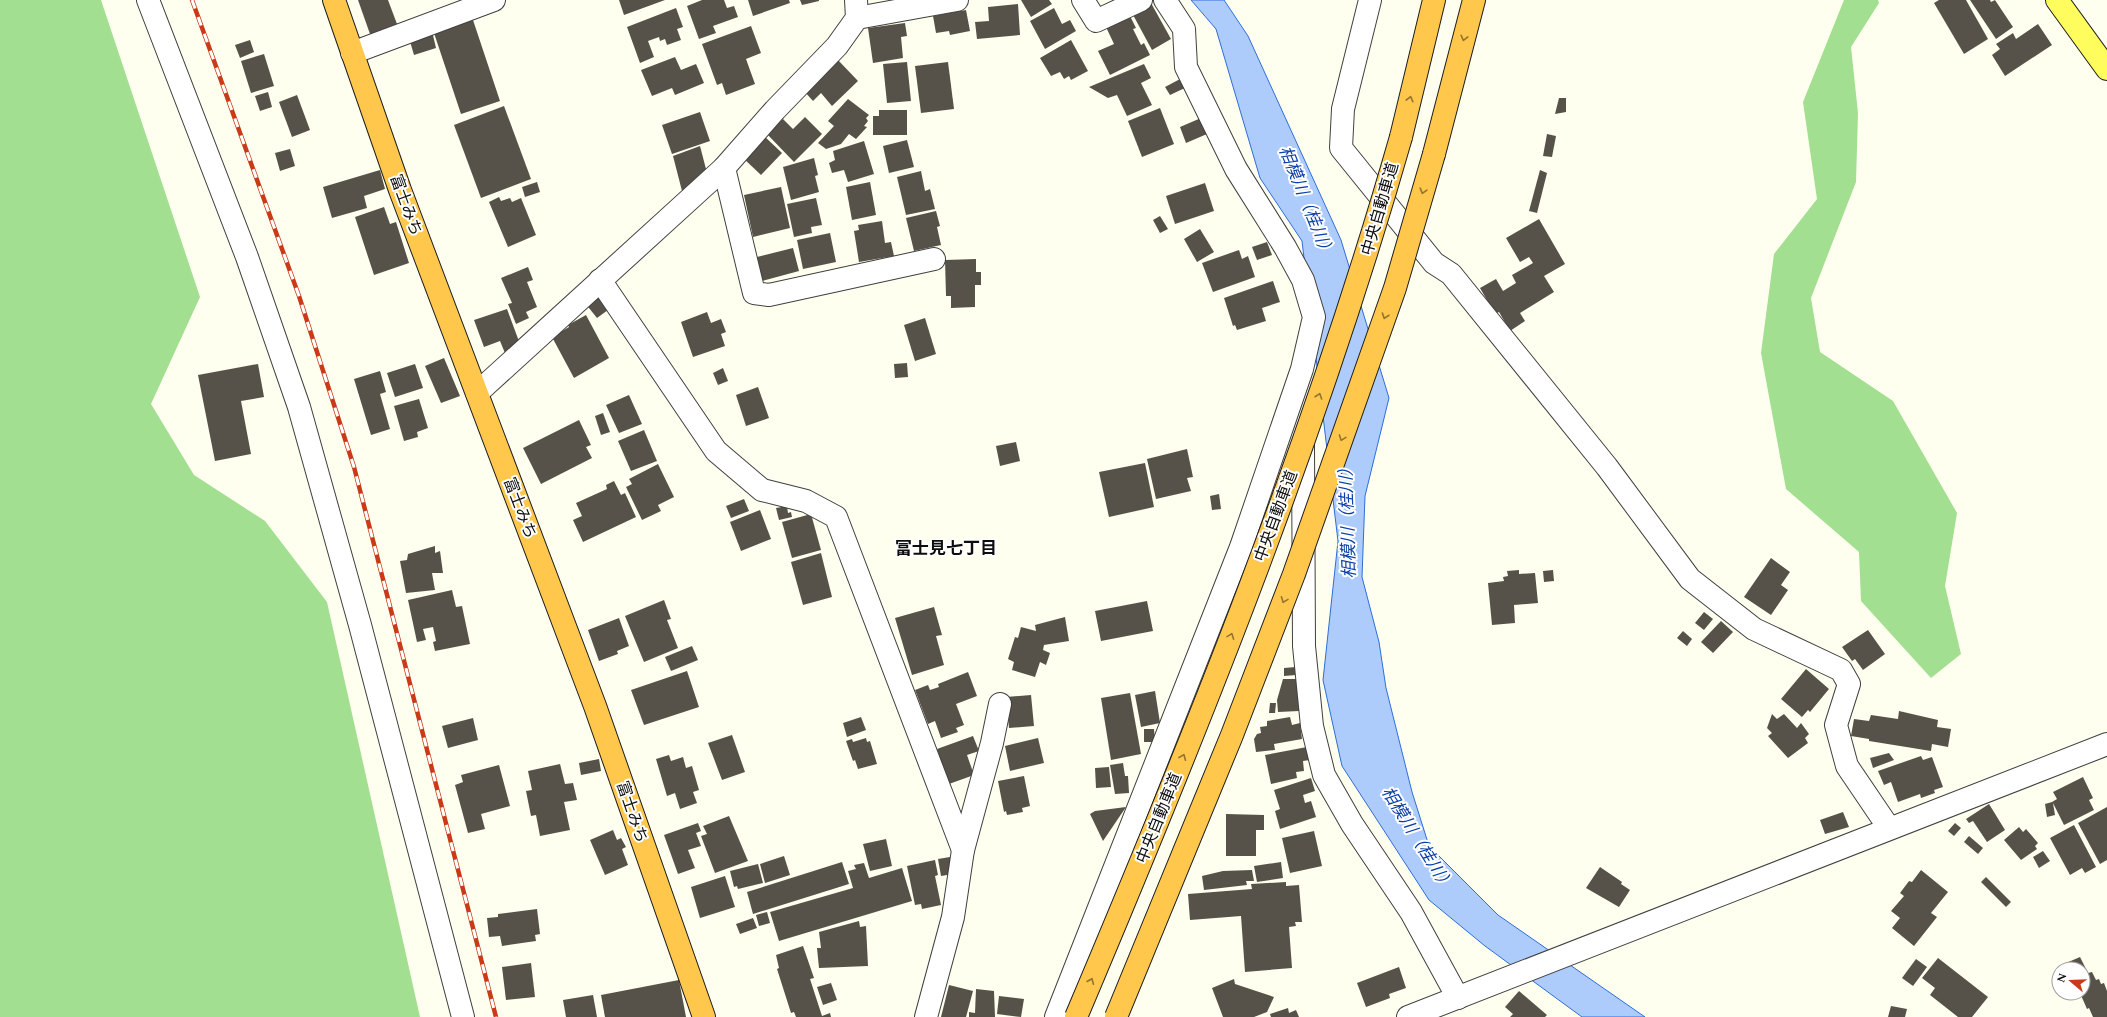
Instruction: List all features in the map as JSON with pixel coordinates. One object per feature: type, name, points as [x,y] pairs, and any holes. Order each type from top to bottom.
[{"type":"highway","name":"富士みち","points":[[334,0],[400,190],[595,706],[704,1017]]},
{"type":"highway","name":"中央自動車道","points":[[1076,1017],[1183,756],[1245,599],[1300,451],[1371,240],[1401,137],[1434,0]]},
{"type":"highway","points":[[1116,1017],[1226,750],[1294,574],[1394,288],[1434,154],[1474,0]]},
{"type":"main road","points":[[2057,0],[2107,69]]},
{"type":"street","points":[[148,0],[246,257],[299,407],[360,625],[463,1017]]},
{"type":"street","points":[[352,53],[494,0]]},
{"type":"street","points":[[477,393],[724,168],[774,110],[837,46],[857,9],[957,0]]},
{"type":"street","points":[[1084,0],[1096,21],[1142,0]]},
{"type":"street","points":[[1056,1017],[1241,547],[1302,369],[1314,317],[1303,280],[1285,247],[1230,156],[1186,67],[1184,29],[1164,0]]},
{"type":"street","points":[[1370,0],[1343,109],[1341,148],[1434,263],[1451,274],[1607,468],[1690,579],[1754,629],[1841,670],[1849,684],[1836,725],[1847,766],[1889,828]]},
{"type":"street","points":[[724,168],[754,293],[769,295],[934,259]]},
{"type":"street","points":[[600,280],[716,451],[762,490],[806,501],[836,517],[963,850]]},
{"type":"street","points":[[1302,369],[1304,646],[1312,726],[1324,776],[1352,824],[1411,912],[1451,1006]]},
{"type":"street","points":[[926,1017],[953,917],[963,850],[992,743],[1000,704]]},
{"type":"street","points":[[1408,1017],[1451,1006],[1508,979],[1567,954],[2107,744]]},
{"type":"green space","points":[[0,0],[101,0],[200,297],[151,404],[194,475],[265,521],[327,602],[420,1017],[0,1017]]},
{"type":"green space","points":[[1844,0],[1878,0],[1879,3],[1851,47],[1858,113],[1856,182],[1811,298],[1820,352],[1893,401],[1957,513],[1945,586],[1961,654],[1931,678],[1861,601],[1859,552],[1786,489],[1761,353],[1774,254],[1817,199],[1803,102]]},
{"type":"water","name":"相模川（桂川）","points":[[1191,0],[1224,0],[1248,36],[1341,240],[1389,398],[1365,496],[1362,577],[1379,642],[1386,688],[1412,792],[1429,846],[1498,915],[1645,1017],[1582,1017],[1485,946],[1429,900],[1342,766],[1323,680],[1338,541],[1302,241],[1260,178],[1216,29]]},
{"type":"building","points":[[358,0],[388,0],[397,24],[370,34]]},
{"type":"building","points":[[619,0],[665,0],[624,15]]},
{"type":"building","points":[[702,0],[724,0],[727,8],[734,6],[738,17],[713,26],[716,33],[699,39],[687,6]]},
{"type":"building","points":[[748,0],[789,0],[790,3],[753,16]]},
{"type":"building","points":[[800,0],[819,0],[819,1],[802,5]]},
{"type":"building","points":[[1021,0],[1049,0],[1052,4],[1031,17]]},
{"type":"building","points":[[1939,0],[1966,0],[1988,39],[1964,54],[1934,3]]},
{"type":"building","points":[[1970,0],[1990,0],[1991,2],[1995,0],[2013,27],[1996,39]]},
{"type":"building","points":[[1151,3],[1171,39],[1152,50],[1132,13]]},
{"type":"building","points":[[1018,4],[1020,35],[977,39],[975,22],[989,21],[988,7]]},
{"type":"building","points":[[676,8],[683,27],[677,29],[681,40],[667,45],[665,39],[660,41],[659,37],[648,41],[654,57],[640,63],[627,27]]},
{"type":"building","points":[[1054,8],[1062,24],[1070,20],[1076,31],[1045,49],[1030,21]]},
{"type":"building","points":[[966,10],[970,31],[950,35],[949,31],[936,33],[933,16]]},
{"type":"building","points":[[1130,16],[1136,28],[1133,29],[1141,45],[1144,43],[1150,55],[1110,75],[1098,51],[1114,44],[1106,27]]},
{"type":"building","points":[[473,20],[500,101],[461,114],[434,33]]},
{"type":"building","points":[[905,23],[907,36],[901,37],[903,58],[873,63],[868,28]]},
{"type":"building","points":[[2038,24],[2052,45],[2005,76],[1992,55],[2000,49],[1996,44],[2013,33],[2016,39]]},
{"type":"building","points":[[751,26],[761,53],[746,59],[755,84],[726,95],[722,83],[717,85],[702,44]]},
{"type":"building","points":[[432,31],[436,48],[414,55],[409,38]]},
{"type":"building","points":[[250,40],[254,52],[240,58],[235,45]]},
{"type":"building","points":[[1071,40],[1088,71],[1071,80],[1069,76],[1064,79],[1060,72],[1051,76],[1040,58]]},
{"type":"building","points":[[264,54],[274,86],[251,93],[241,61]]},
{"type":"building","points":[[675,57],[681,70],[696,64],[704,83],[675,95],[672,88],[652,96],[641,70]]},
{"type":"building","points":[[837,59],[858,81],[832,106],[821,93],[813,101],[804,91]]},
{"type":"building","points":[[907,62],[911,101],[887,103],[883,64]]},
{"type":"building","points":[[948,62],[954,109],[921,113],[915,66]]},
{"type":"building","points":[[1144,64],[1151,78],[1141,83],[1152,105],[1127,116],[1117,95],[1108,98],[1089,87]]},
{"type":"building","points":[[1182,78],[1187,87],[1170,95],[1165,87]]},
{"type":"building","points":[[268,92],[272,107],[260,111],[255,96]]},
{"type":"building","points":[[297,95],[310,130],[292,137],[279,102]]},
{"type":"building","points":[[1559,98],[1566,98],[1566,112],[1555,114]]},
{"type":"building","points":[[848,99],[869,115],[866,118],[868,121],[864,126],[867,127],[856,139],[849,134],[841,144],[826,149],[818,143],[834,126],[828,121]]},
{"type":"building","points":[[504,106],[531,179],[481,198],[454,125]]},
{"type":"building","points":[[1160,108],[1174,144],[1142,157],[1128,121]]},
{"type":"building","points":[[879,110],[907,110],[907,135],[873,135],[873,116],[879,116]]},
{"type":"building","points":[[700,112],[710,141],[672,154],[662,125]]},
{"type":"building","points":[[805,117],[822,134],[794,162],[767,134],[783,119],[793,129]]},
{"type":"building","points":[[1201,118],[1207,134],[1186,143],[1180,127]]},
{"type":"building","points":[[1547,134],[1556,136],[1552,157],[1543,156]]},
{"type":"building","points":[[763,135],[782,153],[761,175],[742,157]]},
{"type":"building","points":[[907,140],[914,167],[889,173],[883,146]]},
{"type":"building","points":[[864,141],[874,174],[848,182],[844,170],[832,173],[829,163],[835,160],[833,151]]},
{"type":"building","points":[[700,146],[706,169],[682,191],[673,156]]},
{"type":"building","points":[[290,149],[295,166],[280,171],[275,153]]},
{"type":"building","points":[[814,158],[818,175],[815,176],[819,192],[791,200],[783,167]]},
{"type":"building","points":[[380,170],[385,189],[364,196],[367,208],[332,218],[323,187]]},
{"type":"building","points":[[1540,170],[1547,173],[1537,213],[1529,211]]},
{"type":"building","points":[[921,171],[925,191],[930,189],[935,209],[906,215],[897,177]]},
{"type":"building","points":[[537,182],[540,192],[525,197],[522,187]]},
{"type":"building","points":[[870,182],[876,215],[852,220],[846,187]]},
{"type":"building","points":[[1205,183],[1214,211],[1175,224],[1166,196]]},
{"type":"building","points":[[781,187],[790,228],[753,237],[744,195]]},
{"type":"building","points":[[499,197],[501,201],[510,198],[512,202],[521,198],[536,235],[508,247],[489,202]]},
{"type":"building","points":[[816,198],[822,225],[811,227],[812,233],[794,237],[787,204]]},
{"type":"building","points":[[384,207],[390,224],[396,222],[409,263],[374,275],[355,217]]},
{"type":"building","points":[[936,211],[940,226],[937,227],[941,245],[914,251],[906,218]]},
{"type":"building","points":[[1160,216],[1168,229],[1160,233],[1153,220]]},
{"type":"building","points":[[1539,219],[1565,264],[1544,276],[1554,292],[1520,313],[1525,321],[1510,331],[1499,312],[1495,314],[1480,288],[1496,279],[1503,291],[1516,283],[1512,275],[1533,263],[1529,257],[1520,262],[1506,238]]},
{"type":"building","points":[[882,221],[885,243],[891,242],[894,256],[859,262],[854,231],[859,230],[858,225]]},
{"type":"building","points":[[1200,229],[1214,252],[1197,262],[1184,239]]},
{"type":"building","points":[[830,233],[836,262],[803,269],[797,240]]},
{"type":"building","points":[[1267,242],[1272,255],[1257,260],[1252,247]]},
{"type":"building","points":[[793,248],[799,271],[762,281],[757,257]]},
{"type":"building","points":[[1239,250],[1242,259],[1248,256],[1255,277],[1213,292],[1202,263]]},
{"type":"building","points":[[976,259],[976,272],[981,272],[981,285],[975,285],[975,307],[951,308],[951,296],[946,296],[945,260]]},
{"type":"building","points":[[528,267],[533,280],[527,282],[537,307],[526,312],[529,318],[516,324],[508,304],[512,303],[501,278]]},
{"type":"building","points":[[1273,281],[1280,302],[1262,308],[1266,321],[1237,330],[1235,325],[1233,326],[1224,298]]},
{"type":"building","points":[[597,294],[608,310],[597,318],[585,303]]},
{"type":"building","points":[[507,309],[520,344],[507,358],[500,341],[484,347],[474,320]]},
{"type":"building","points":[[707,312],[711,323],[721,319],[726,332],[721,334],[725,346],[693,357],[681,322]]},
{"type":"building","points":[[586,315],[609,358],[574,378],[552,337],[569,327],[568,325]]},
{"type":"building","points":[[925,318],[936,354],[915,361],[904,325]]},
{"type":"building","points":[[444,358],[460,396],[441,403],[425,366]]},
{"type":"building","points":[[907,363],[908,377],[895,378],[894,364]]},
{"type":"building","points":[[258,364],[264,397],[241,401],[251,454],[215,461],[198,375]]},
{"type":"building","points":[[415,364],[423,388],[395,397],[387,373]]},
{"type":"building","points":[[723,368],[728,381],[718,385],[713,373]]},
{"type":"building","points":[[380,371],[386,392],[380,394],[390,429],[371,435],[354,379]]},
{"type":"building","points":[[758,387],[769,418],[746,426],[736,395]]},
{"type":"building","points":[[629,395],[642,424],[619,433],[606,405]]},
{"type":"building","points":[[419,399],[428,428],[417,432],[418,437],[404,441],[394,406]]},
{"type":"building","points":[[603,413],[610,432],[601,435],[595,416]]},
{"type":"building","points":[[579,420],[591,445],[586,447],[592,458],[541,484],[523,448]]},
{"type":"building","points":[[644,430],[657,461],[631,471],[618,441]]},
{"type":"building","points":[[1016,442],[1020,461],[1000,466],[996,446]]},
{"type":"building","points":[[1187,449],[1193,477],[1187,478],[1191,491],[1156,499],[1147,459]]},
{"type":"building","points":[[1145,463],[1154,507],[1109,517],[1099,472]]},
{"type":"building","points":[[658,464],[674,497],[658,505],[661,511],[642,520],[626,487],[632,484],[629,479]]},
{"type":"building","points":[[614,481],[621,495],[625,493],[636,517],[583,542],[573,520],[582,516],[576,503],[607,489],[606,485]]},
{"type":"building","points":[[1219,494],[1221,509],[1212,510],[1210,496]]},
{"type":"building","points":[[744,499],[749,511],[731,518],[726,506]]},
{"type":"building","points":[[787,506],[788,513],[791,512],[792,517],[779,520],[776,508]]},
{"type":"building","points":[[760,510],[771,539],[741,551],[730,522]]},
{"type":"building","points":[[811,514],[821,550],[792,558],[782,522]]},
{"type":"building","points":[[435,546],[435,553],[440,551],[443,573],[432,573],[435,590],[406,593],[400,561],[407,560],[408,554]]},
{"type":"building","points":[[821,553],[832,597],[803,605],[791,562]]},
{"type":"building","points":[[1771,558],[1790,572],[1781,585],[1788,590],[1771,615],[1744,597]]},
{"type":"building","points":[[1519,570],[1519,574],[1535,573],[1538,603],[1514,605],[1515,623],[1492,625],[1488,583],[1504,581],[1503,577],[1508,576],[1507,571]]},
{"type":"building","points":[[1553,570],[1554,581],[1544,582],[1543,571]]},
{"type":"building","points":[[452,590],[456,607],[462,606],[470,644],[435,651],[433,642],[436,641],[433,627],[423,629],[426,640],[417,642],[408,600]]},
{"type":"building","points":[[664,600],[671,619],[667,620],[678,648],[644,662],[625,616]]},
{"type":"building","points":[[1147,601],[1153,631],[1101,641],[1095,611]]},
{"type":"building","points":[[934,607],[942,635],[936,636],[944,665],[912,675],[895,618]]},
{"type":"building","points":[[1704,612],[1713,619],[1704,630],[1695,623]]},
{"type":"building","points":[[1065,617],[1069,641],[1044,645],[1043,650],[1050,653],[1046,665],[1040,662],[1035,677],[1012,670],[1014,662],[1008,659],[1015,637],[1018,638],[1021,627],[1036,631],[1035,625]]},
{"type":"building","points":[[619,618],[629,646],[617,651],[618,654],[599,661],[588,630]]},
{"type":"building","points":[[1721,621],[1733,632],[1713,653],[1701,642]]},
{"type":"building","points":[[1868,630],[1885,654],[1863,670],[1855,659],[1852,661],[1842,647]]},
{"type":"building","points":[[1683,631],[1692,639],[1687,646],[1677,638]]},
{"type":"building","points":[[692,646],[698,660],[671,671],[665,657]]},
{"type":"building","points":[[1296,667],[1296,675],[1284,676],[1284,668]]},
{"type":"building","points":[[1806,669],[1829,689],[1810,712],[1808,710],[1802,717],[1781,699]]},
{"type":"building","points":[[687,671],[699,707],[644,725],[631,690]]},
{"type":"building","points":[[968,672],[977,696],[956,704],[964,725],[956,728],[958,732],[941,738],[935,721],[928,724],[915,690],[928,685],[930,690],[939,687],[938,684]]},
{"type":"building","points":[[1283,679],[1297,679],[1299,711],[1278,712],[1277,700]]},
{"type":"building","points":[[1155,691],[1160,723],[1141,727],[1135,695]]},
{"type":"building","points":[[1130,693],[1141,754],[1111,760],[1101,698]]},
{"type":"building","points":[[1031,695],[1034,726],[1009,728],[1006,697]]},
{"type":"building","points":[[1270,703],[1276,703],[1275,713],[1269,713]]},
{"type":"building","points":[[1899,711],[1938,720],[1937,727],[1951,729],[1948,747],[1932,744],[1931,751],[1869,741],[1869,739],[1851,736],[1854,719],[1869,721],[1871,715],[1898,719]]},
{"type":"building","points":[[1772,714],[1777,719],[1784,714],[1797,728],[1801,723],[1809,734],[1805,738],[1808,743],[1788,758],[1768,736],[1772,733],[1767,728]]},
{"type":"building","points":[[861,717],[866,730],[847,737],[843,723]]},
{"type":"building","points":[[1290,717],[1292,725],[1300,723],[1302,739],[1274,744],[1275,750],[1256,752],[1254,739],[1257,734],[1261,733],[1260,727],[1267,726],[1267,721]]},
{"type":"building","points":[[473,718],[478,740],[448,748],[442,726]]},
{"type":"building","points":[[1144,729],[1154,729],[1155,742],[1144,742]]},
{"type":"building","points":[[732,735],[745,772],[722,780],[708,743]]},
{"type":"building","points":[[973,736],[979,751],[967,755],[974,775],[949,784],[937,749]]},
{"type":"building","points":[[866,738],[867,742],[870,741],[877,764],[858,769],[855,760],[853,761],[846,741],[852,739],[853,742]]},
{"type":"building","points":[[1038,738],[1044,763],[1010,771],[1005,746]]},
{"type":"building","points":[[1307,747],[1310,760],[1303,761],[1304,771],[1296,772],[1297,778],[1271,784],[1265,755]]},
{"type":"building","points":[[1889,753],[1894,760],[1873,768],[1870,758]]},
{"type":"building","points":[[669,755],[671,761],[683,757],[686,768],[692,766],[699,790],[693,792],[697,803],[680,809],[675,793],[667,796],[656,759]]},
{"type":"building","points":[[1921,756],[1923,760],[1932,757],[1943,787],[1934,790],[1935,793],[1921,798],[1920,794],[1898,802],[1891,782],[1884,785],[1878,771]]},
{"type":"building","points":[[599,759],[601,771],[581,775],[579,763]]},
{"type":"building","points":[[1123,763],[1125,776],[1128,776],[1129,793],[1115,794],[1110,765]]},
{"type":"building","points":[[560,764],[565,784],[573,783],[577,800],[564,802],[570,830],[540,836],[536,815],[531,816],[526,791],[532,790],[528,771]]},
{"type":"building","points":[[499,765],[510,806],[481,814],[485,829],[468,833],[455,785],[463,782],[461,775]]},
{"type":"building","points":[[1109,767],[1111,787],[1096,788],[1095,768]]},
{"type":"building","points":[[1024,776],[1030,806],[1022,808],[1023,812],[1007,815],[1006,811],[1004,812],[998,781]]},
{"type":"building","points":[[2083,777],[2093,798],[2089,800],[2094,810],[2064,825],[2053,803],[2055,815],[2047,817],[2045,804],[2057,799],[2053,792]]},
{"type":"building","points":[[1311,778],[1315,791],[1303,795],[1305,803],[1311,801],[1316,817],[1280,829],[1275,811],[1280,809],[1274,790]]},
{"type":"building","points":[[1989,804],[2005,830],[1987,842],[1973,821],[1969,823],[1966,819]]},
{"type":"building","points":[[1126,807],[1103,841],[1090,814],[1095,811]]},
{"type":"building","points":[[2107,807],[2107,860],[2100,864],[2078,823]]},
{"type":"building","points":[[1843,812],[1849,827],[1825,834],[1820,820]]},
{"type":"building","points":[[1226,814],[1264,815],[1264,830],[1256,830],[1256,856],[1226,856]]},
{"type":"building","points":[[729,816],[748,861],[715,873],[701,836],[707,834],[703,826]]},
{"type":"building","points":[[698,823],[701,831],[696,833],[701,846],[688,850],[695,868],[678,874],[664,835]]},
{"type":"building","points":[[1955,823],[1961,828],[1954,836],[1948,831]]},
{"type":"building","points":[[2074,825],[2096,867],[2085,873],[2082,868],[2070,875],[2050,838]]},
{"type":"building","points":[[2019,827],[2023,832],[2026,829],[2038,843],[2035,846],[2037,849],[2021,860],[2004,840]]},
{"type":"building","points":[[613,830],[617,840],[621,838],[626,847],[622,849],[628,865],[605,875],[590,840]]},
{"type":"building","points":[[1314,831],[1322,866],[1290,873],[1282,838]]},
{"type":"building","points":[[1969,836],[1983,848],[1978,854],[1964,842]]},
{"type":"building","points":[[886,839],[892,866],[870,871],[863,844]]},
{"type":"building","points":[[2043,851],[2050,861],[2039,868],[2033,857]]},
{"type":"building","points":[[784,856],[790,875],[765,883],[760,864]]},
{"type":"building","points":[[950,857],[953,874],[941,876],[938,859]]},
{"type":"building","points":[[935,860],[938,875],[935,876],[941,905],[922,909],[921,904],[915,905],[907,866]]},
{"type":"building","points":[[842,862],[849,884],[753,914],[747,892]]},
{"type":"building","points":[[1281,862],[1283,878],[1257,882],[1254,866]]},
{"type":"building","points":[[864,863],[869,878],[902,868],[912,901],[779,941],[770,912],[853,888],[848,871],[856,869],[854,865]]},
{"type":"building","points":[[758,864],[763,883],[738,889],[737,886],[734,887],[730,871]]},
{"type":"building","points":[[1600,867],[1622,882],[1621,884],[1630,890],[1619,907],[1586,888]]},
{"type":"building","points":[[1252,870],[1254,881],[1246,881],[1247,885],[1204,890],[1202,876],[1223,871]]},
{"type":"building","points":[[1921,870],[1948,892],[1931,913],[1937,917],[1914,946],[1892,928],[1900,918],[1891,911],[1904,896],[1900,893],[1909,881],[1912,882]]},
{"type":"building","points":[[725,876],[735,907],[700,918],[691,887]]},
{"type":"building","points":[[1986,877],[2011,902],[2006,907],[1981,882]]},
{"type":"building","points":[[1286,882],[1286,886],[1299,885],[1302,922],[1295,922],[1296,926],[1289,927],[1292,968],[1245,972],[1241,916],[1190,920],[1188,894],[1252,889],[1251,884]]},
{"type":"building","points":[[537,909],[540,934],[535,935],[536,941],[502,946],[500,936],[489,937],[487,918],[498,917],[498,914]]},
{"type":"building","points":[[767,912],[770,923],[759,926],[756,915]]},
{"type":"building","points":[[753,918],[757,928],[740,934],[736,924]]},
{"type":"building","points":[[859,921],[860,927],[866,926],[868,966],[819,968],[817,948],[821,948],[819,932]]},
{"type":"building","points":[[803,946],[814,978],[810,979],[822,1016],[830,1013],[831,1017],[796,1017],[794,1012],[791,1013],[777,969],[779,968],[776,955]]},
{"type":"building","points":[[2080,957],[2082,961],[2071,961]]},
{"type":"building","points":[[1938,958],[1988,997],[1972,1017],[1958,1017],[1930,995],[1935,988],[1922,978]]},
{"type":"building","points":[[1916,959],[1927,967],[1913,986],[1902,978]]},
{"type":"building","points":[[531,963],[535,997],[506,1000],[502,967]]},
{"type":"building","points":[[1399,967],[1406,988],[1389,994],[1390,998],[1366,1007],[1357,983]]},
{"type":"building","points":[[2092,972],[2096,980],[2099,979],[2101,984],[2104,983],[2107,991],[2107,1017],[2093,1017],[2089,1008],[2087,1009],[2084,1001],[2091,1001]]},
{"type":"building","points":[[1234,979],[1235,984],[1274,997],[1267,1012],[1254,1017],[1223,1017],[1212,988]]},
{"type":"building","points":[[679,980],[686,1017],[605,1017],[601,995]]},
{"type":"building","points":[[831,983],[837,1000],[823,1005],[817,987]]},
{"type":"building","points":[[949,985],[973,991],[966,1017],[941,1017]]},
{"type":"building","points":[[976,989],[994,991],[995,1017],[969,1017],[969,1012],[975,1013]]},
{"type":"building","points":[[1519,991],[1547,1015],[1545,1017],[1510,1017],[1513,1014],[1505,1007]]},
{"type":"building","points":[[593,995],[597,1017],[566,1017],[563,1000]]},
{"type":"building","points":[[999,996],[1024,999],[1021,1017],[997,1014]]},
{"type":"building","points":[[1891,1006],[1907,1009],[1905,1017],[1888,1017]]},
{"type":"building","points":[[1288,1008],[1289,1013],[1296,1010],[1299,1017],[1271,1017],[1270,1014]]},
{"type":"railway","points":[[192,0],[299,296],[354,467],[496,1017]]},
{"type":"district","name":"富士見七丁目","points":[[946,549]]}]
